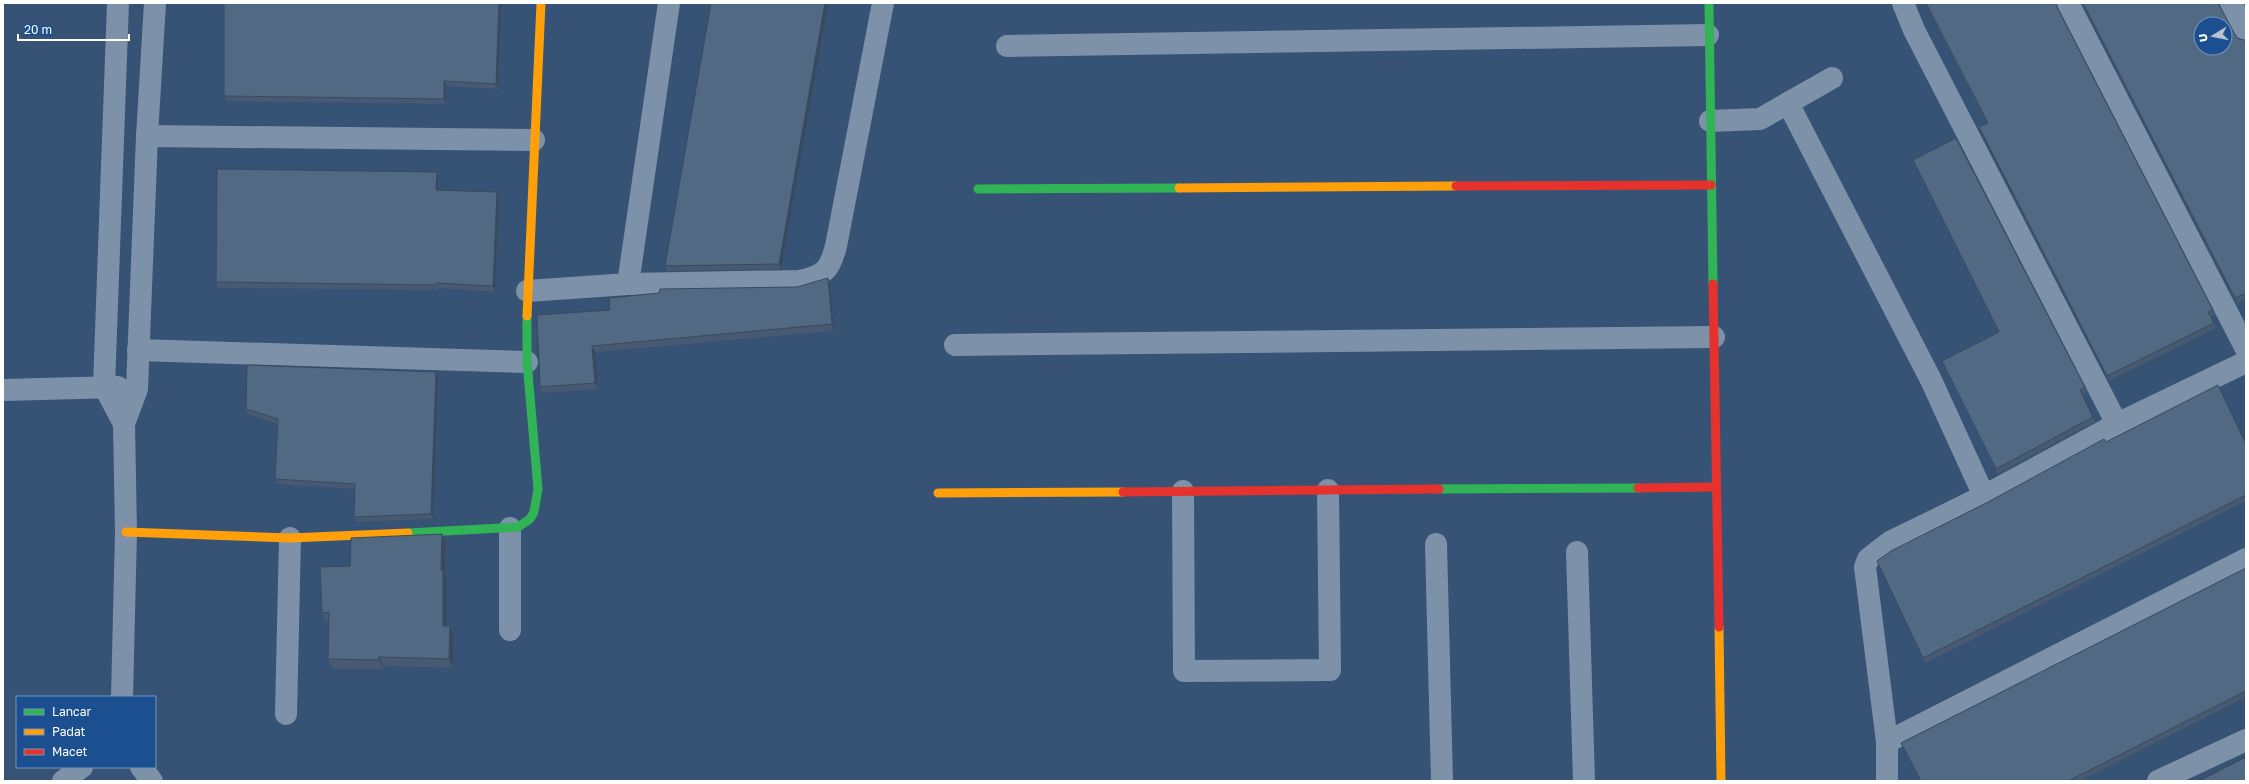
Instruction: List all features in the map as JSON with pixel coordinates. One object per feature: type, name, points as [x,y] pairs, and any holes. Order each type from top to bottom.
[{"type":"street","points":[[118,3],[104,386],[124,424]]},
{"type":"street","points":[[122,696],[126,532],[124,424],[137,389],[147,136],[155,3]]},
{"type":"street","points":[[126,532],[290,538],[510,528],[518,527],[530,519],[534,512],[538,489],[527,362],[528,291],[541,3]]},
{"type":"street","points":[[628,284],[669,3]]},
{"type":"street","points":[[528,291],[628,284],[799,281],[813,278],[826,272],[832,261],[836,246],[883,3]]},
{"type":"street","points":[[1708,3],[1721,781]]},
{"type":"street","points":[[1903,3],[1914,30],[2118,424]]},
{"type":"street","points":[[2068,3],[2246,348]]},
{"type":"street","points":[[2231,3],[2246,33]]},
{"type":"street","points":[[1007,46],[1708,35]]},
{"type":"street","points":[[1710,121],[1760,119],[1832,78]]},
{"type":"street","points":[[1788,103],[1931,380],[1984,496]]},
{"type":"street","points":[[147,136],[534,140]]},
{"type":"street","points":[[978,189],[1711,185]]},
{"type":"street","points":[[955,345],[1714,337]]},
{"type":"street","points":[[138,350],[527,362]]},
{"type":"street","points":[[1887,781],[1887,742],[1865,567],[1866,563],[1875,553],[1890,542],[1984,496],[2118,424],[2246,362]]},
{"type":"street","points":[[3,390],[104,386],[137,389]]},
{"type":"street","points":[[938,493],[1716,487]]},
{"type":"street","points":[[1183,491],[1184,671],[1330,670],[1328,490]]},
{"type":"street","points":[[510,528],[510,630]]},
{"type":"street","points":[[286,714],[290,538]]},
{"type":"street","points":[[1436,544],[1442,781]]},
{"type":"street","points":[[1577,552],[1584,781]]},
{"type":"street","points":[[1887,742],[2246,559]]},
{"type":"street","points":[[2158,781],[2246,740]]},
{"type":"street","points":[[63,781],[81,768]]},
{"type":"street","points":[[142,768],[152,781]]},
{"type":"building","points":[[224,3],[499,3],[496,84],[444,81],[444,99],[224,96]]},
{"type":"building","points":[[711,3],[825,3],[779,264],[665,266]]},
{"type":"building","points":[[1926,3],[2055,3],[2213,310],[2208,312],[2214,323],[2107,376],[1979,127],[1988,123]]},
{"type":"building","points":[[2083,3],[2218,3],[2225,16],[2193,16],[2193,56],[2233,56],[2233,31],[2237,38],[2246,40],[2246,293],[2235,298]]},
{"type":"building","points":[[1956,138],[2085,387],[2080,390],[2093,417],[1996,469],[1942,361],[1999,332],[1913,160]]},
{"type":"building","points":[[217,169],[437,172],[436,190],[497,192],[493,286],[436,283],[436,285],[216,282]]},
{"type":"building","points":[[828,278],[832,324],[592,346],[595,383],[540,387],[537,315],[610,310],[609,298],[659,293],[660,289],[797,287]]},
{"type":"building","points":[[247,365],[436,372],[431,514],[354,517],[355,484],[275,479],[278,419],[246,409]]},
{"type":"building","points":[[2218,385],[2246,444],[2246,495],[1923,658],[1877,561],[1891,551],[1988,502],[2104,439],[2106,442]]},
{"type":"building","points":[[442,534],[441,570],[443,570],[443,626],[450,626],[449,659],[379,657],[379,660],[328,659],[329,612],[322,613],[320,567],[350,566],[351,538]]},
{"type":"building","points":[[2246,568],[2246,691],[2068,781],[1921,781],[1901,743]]},
{"type":"building","points":[[2246,757],[2246,781],[2199,781]]},
{"type":"traffic: fast","points":[[1709,3],[1713,284]]},
{"type":"traffic: fast","points":[[978,189],[1179,188]]},
{"type":"traffic: fast","points":[[408,533],[518,527],[530,519],[534,512],[538,489],[527,362],[527,316]]},
{"type":"traffic: fast","points":[[1439,489],[1638,488]]},
{"type":"traffic: slow","points":[[527,316],[541,3]]},
{"type":"traffic: slow","points":[[1179,188],[1456,186]]},
{"type":"traffic: slow","points":[[938,493],[1123,492]]},
{"type":"traffic: slow","points":[[126,532],[290,538],[408,533]]},
{"type":"traffic: slow","points":[[1719,627],[1721,781]]},
{"type":"traffic: jam","points":[[1456,186],[1711,185]]},
{"type":"traffic: jam","points":[[1713,284],[1719,627]]},
{"type":"traffic: jam","points":[[1638,488],[1716,487]]},
{"type":"traffic: jam","points":[[1123,492],[1439,489]]}]
